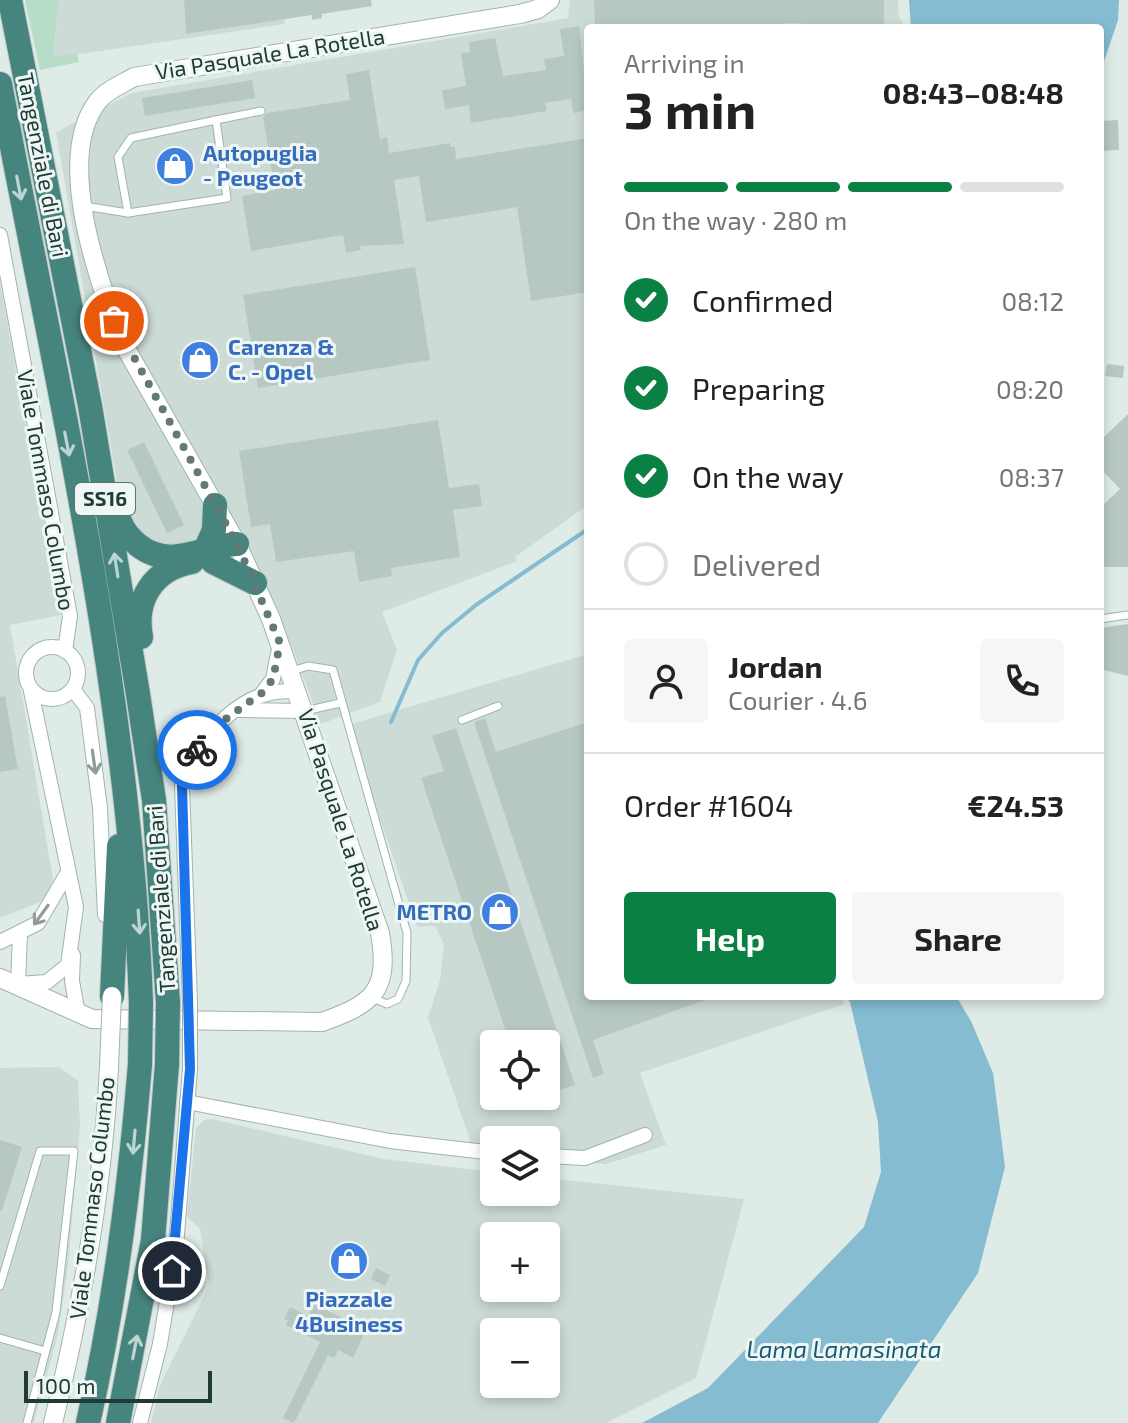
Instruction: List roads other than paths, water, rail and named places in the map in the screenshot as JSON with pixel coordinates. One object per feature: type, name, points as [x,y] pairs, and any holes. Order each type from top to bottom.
[{"type":"highway","name":"Tangenziale di Bari","points":[[10,0],[90,406],[154,800],[179,1003],[178,1066],[153,1240],[118,1423]]},
{"type":"highway","points":[[22,0],[36,64],[35,128]]},
{"type":"highway","name":"Tangenziale di Bari","points":[[0,84],[116,721],[133,846],[141,1003],[140,1064],[129,1197],[108,1334],[88,1423]]},
{"type":"highway","points":[[90,406],[105,451],[118,520],[127,536],[149,553],[174,558],[210,555],[224,560],[237,544]]},
{"type":"highway","points":[[210,555],[215,505]]},
{"type":"highway","points":[[138,694],[145,664],[138,620],[149,588],[157,577],[181,564],[210,555],[255,583]]},
{"type":"highway","points":[[112,996],[120,853],[108,753],[116,721]]},
{"type":"street","name":"Via Pasquale La Rotella","points":[[373,998],[383,976],[380,933],[291,671],[237,544],[120,338],[108,304],[78,170],[86,125],[99,100],[134,77],[520,14],[538,9],[550,0]]},
{"type":"street","name":"Viale Tommaso Columbo","points":[[0,235],[70,616],[65,651]]},
{"type":"street","points":[[179,1003],[182,786],[191,759],[212,729],[263,692],[273,679],[280,643]]},
{"type":"street","points":[[41,726],[54,700],[73,689],[77,681],[77,664],[65,651],[41,649],[29,660],[25,676],[41,726],[76,907],[72,981],[78,1014]]},
{"type":"street","name":"Viale Tommaso Columbo","points":[[53,1423],[78,1324],[105,1131],[112,996],[100,808],[87,708],[73,689]]},
{"type":"street","points":[[263,692],[279,689],[298,692]]},
{"type":"street","points":[[31,691],[54,700]]},
{"type":"street","points":[[239,710],[305,711]]},
{"type":"street","points":[[0,942],[38,923],[68,872]]},
{"type":"street","points":[[9,981],[20,934]]},
{"type":"street","points":[[9,981],[47,982],[58,976],[68,965],[74,944]]},
{"type":"street","points":[[9,981],[92,1019],[322,1022],[354,1011],[373,998]]},
{"type":"street","points":[[140,1423],[160,1344],[176,1247],[187,1102],[178,1066]]},
{"type":"street","points":[[187,1102],[417,1145],[480,1152]]},
{"type":"street","points":[[560,1157],[585,1158],[645,1135]]},
{"type":"lane","points":[[128,213],[118,157],[131,138],[261,111]]},
{"type":"lane","points":[[84,206],[128,213],[227,198],[216,120]]},
{"type":"lane","points":[[1104,618],[1128,615]]},
{"type":"lane","points":[[291,671],[308,666],[333,670],[407,933],[406,981],[398,999],[387,1004],[373,998]]},
{"type":"lane","points":[[305,711],[340,703]]},
{"type":"lane","points":[[462,720],[498,706]]},
{"type":"lane","points":[[0,1286],[40,1151],[74,1151],[56,1312],[27,1423]]},
{"type":"lane","points":[[0,1338],[45,1351]]},
{"type":"water","points":[[909,0],[1119,0],[1118,20],[1104,61],[1104,24],[911,24]]},
{"type":"water","name":"Lama Lamasinata","points":[[848,1000],[958,1000],[971,1021],[993,1073],[1005,1167],[978,1273],[878,1423],[642,1423],[708,1388],[864,1227],[881,1172],[878,1122]]},
{"type":"waterway","points":[[391,722],[418,660],[442,633],[476,605],[584,532]]},
{"type":"place","name":"Autopuglia - Peugeot","points":[[175,166]]},
{"type":"place","name":"Carenza & C. - Opel","points":[[200,360]]},
{"type":"place","name":"METRO","points":[[500,912]]},
{"type":"place","name":"Piazzale 4Business","points":[[349,1261]]}]
